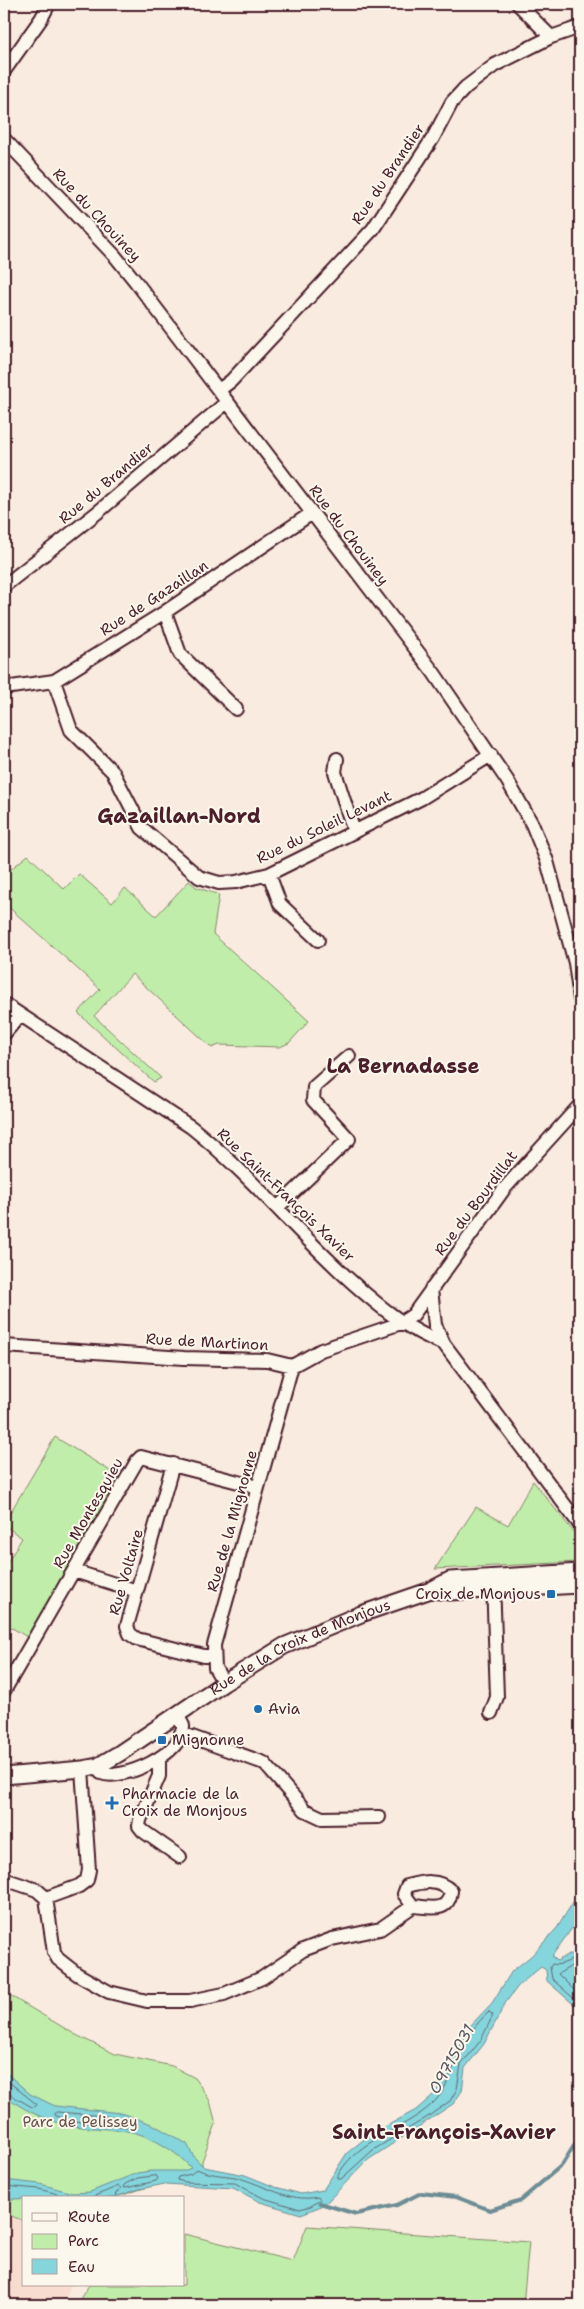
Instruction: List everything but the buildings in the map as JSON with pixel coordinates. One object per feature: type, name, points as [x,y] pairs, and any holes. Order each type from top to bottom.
[{"type":"main road","name":"Rue de la Croix de Monjous","points":[[4,1776],[98,1766],[110,1760],[224,1683],[295,1640],[361,1614],[431,1590],[450,1592],[580,1572]]},
{"type":"main road","name":"Rue de la Croix de Monjous","points":[[493,1584],[580,1585]]},
{"type":"street","points":[[6,62],[41,19],[49,4]]},
{"type":"street","points":[[518,4],[551,37]]},
{"type":"street","name":"Rue du Brandier","points":[[219,390],[231,381],[372,229],[433,138],[452,102],[466,87],[495,65],[551,37],[580,27]]},
{"type":"street","name":"Rue du Chouiney","points":[[4,139],[115,256],[439,680],[491,755],[518,797],[546,861],[575,964],[580,999]]},
{"type":"street","name":"Rue du Brandier","points":[[4,586],[98,512],[227,402]]},
{"type":"street","name":"Rue de Gazaillan","points":[[4,688],[54,681],[165,612],[312,513]]},
{"type":"street","points":[[165,612],[180,654],[236,709]]},
{"type":"street","name":"Rue du Soleil Levant","points":[[54,681],[71,730],[113,772],[137,820],[152,837],[199,877],[211,882],[236,882],[269,874],[422,798],[491,755]]},
{"type":"street","points":[[337,759],[334,772],[354,832]]},
{"type":"street","points":[[269,874],[280,904],[318,940]]},
{"type":"street","name":"Rue Saint-François Xavier","points":[[4,1004],[191,1127],[218,1149],[317,1251],[401,1323],[424,1336],[444,1344]]},
{"type":"street","points":[[4,1034],[20,1015]]},
{"type":"street","points":[[277,1208],[349,1139],[313,1100],[314,1087],[349,1056]]},
{"type":"street","name":"Rue du Bourdillat","points":[[401,1323],[413,1315],[504,1189],[580,1105]]},
{"type":"street","points":[[431,1289],[435,1324],[444,1344],[580,1524]]},
{"type":"street","points":[[292,1366],[321,1350],[401,1323]]},
{"type":"street","name":"Rue de Martinon","points":[[4,1346],[184,1358],[267,1360],[292,1366]]},
{"type":"street","name":"Rue de la Mignonne","points":[[224,1683],[218,1676],[213,1656],[214,1645],[292,1366]]},
{"type":"street","name":"Rue Montesquieu","points":[[4,1691],[141,1457],[147,1457],[258,1488]]},
{"type":"street","name":"Rue Voltaire","points":[[173,1464],[127,1626],[130,1634],[137,1639],[204,1656],[213,1656]]},
{"type":"street","points":[[74,1571],[138,1591]]},
{"type":"street","points":[[491,1713],[497,1697],[493,1584]]},
{"type":"street","points":[[98,1766],[101,1773],[119,1774],[159,1759],[171,1751],[181,1733],[183,1724],[176,1716]]},
{"type":"street","points":[[181,1733],[264,1763],[305,1810],[322,1818],[379,1818]]},
{"type":"street","points":[[159,1759],[159,1776],[139,1826],[142,1831],[180,1857]]},
{"type":"street","points":[[46,1898],[79,1886],[87,1880],[89,1870],[82,1769]]},
{"type":"street","points":[[4,1879],[37,1890],[46,1898],[54,1952],[58,1959],[89,1983],[109,1992],[148,2001],[168,2002],[208,1998],[244,1987],[273,1973],[303,1950],[332,1939],[380,1929],[413,1906]]},
{"type":"shaded area","points":[[4,2213],[22,2220],[22,2286],[71,2286],[63,2305],[4,2305]]},
{"type":"green space","points":[[28,855],[64,889],[79,874],[112,903],[125,888],[156,916],[189,881],[196,887],[219,895],[213,934],[309,1021],[289,1043],[280,1047],[219,1045],[212,1048],[132,974],[94,1016],[161,1078],[154,1082],[78,1013],[100,989],[4,903],[4,875]]},
{"type":"green space","points":[[55,1437],[120,1477],[27,1637],[4,1623],[4,1568],[22,1538],[4,1525],[4,1523]]},
{"type":"green space","points":[[533,1481],[580,1540],[578,1562],[435,1569],[476,1507],[508,1525]]},
{"type":"green space","name":"Parc de Pelissey","points":[[4,1992],[76,2035],[115,2054],[172,2066],[195,2078],[210,2101],[216,2124],[202,2161],[202,2180],[173,2179],[119,2196],[22,2196],[22,2220],[4,2213]]},
{"type":"green space","points":[[307,2226],[529,2242],[523,2305],[76,2305],[88,2286],[185,2286],[185,2234],[293,2261]]},
{"type":"water","name":"O9715031","points":[[580,1891],[580,1917],[552,1956],[557,1961],[569,1954],[580,1955],[580,2010],[547,1981],[546,1970],[541,1967],[519,1985],[506,2002],[484,2044],[465,2068],[462,2091],[453,2104],[368,2160],[324,2205],[301,2214],[260,2202],[233,2188],[165,2184],[139,2189],[119,2196],[22,2196],[22,2199],[4,2199],[4,2180],[40,2184],[73,2193],[90,2192],[137,2173],[184,2171],[191,2168],[179,2156],[164,2146],[140,2134],[65,2124],[46,2119],[28,2111],[4,2095],[4,2071],[30,2094],[55,2106],[121,2113],[154,2125],[187,2144],[194,2157],[204,2167],[245,2175],[275,2187],[301,2194],[323,2190],[347,2153],[368,2136],[416,2110],[433,2095],[444,2081],[451,2059],[470,2026],[492,2003],[512,1971],[531,1956],[557,1928]]},
{"type":"waterway","points":[[320,2203],[356,2214],[397,2205],[421,2193],[456,2197],[490,2210],[521,2200],[562,2165],[580,2136]]},
{"type":"place","name":"Croix de Monjous","points":[[551,1594]]},
{"type":"place","name":"Avia","points":[[258,1709]]},
{"type":"place","name":"Mignonne","points":[[162,1740]]},
{"type":"place","name":"Pharmacie de la Croix de Monjous","points":[[112,1803]]},
{"type":"district","name":"Gazaillan-Nord","points":[[179,816]]},
{"type":"district","name":"La Bernadasse","points":[[403,1066]]},
{"type":"district","name":"Saint-François-Xavier","points":[[444,2132]]}]
